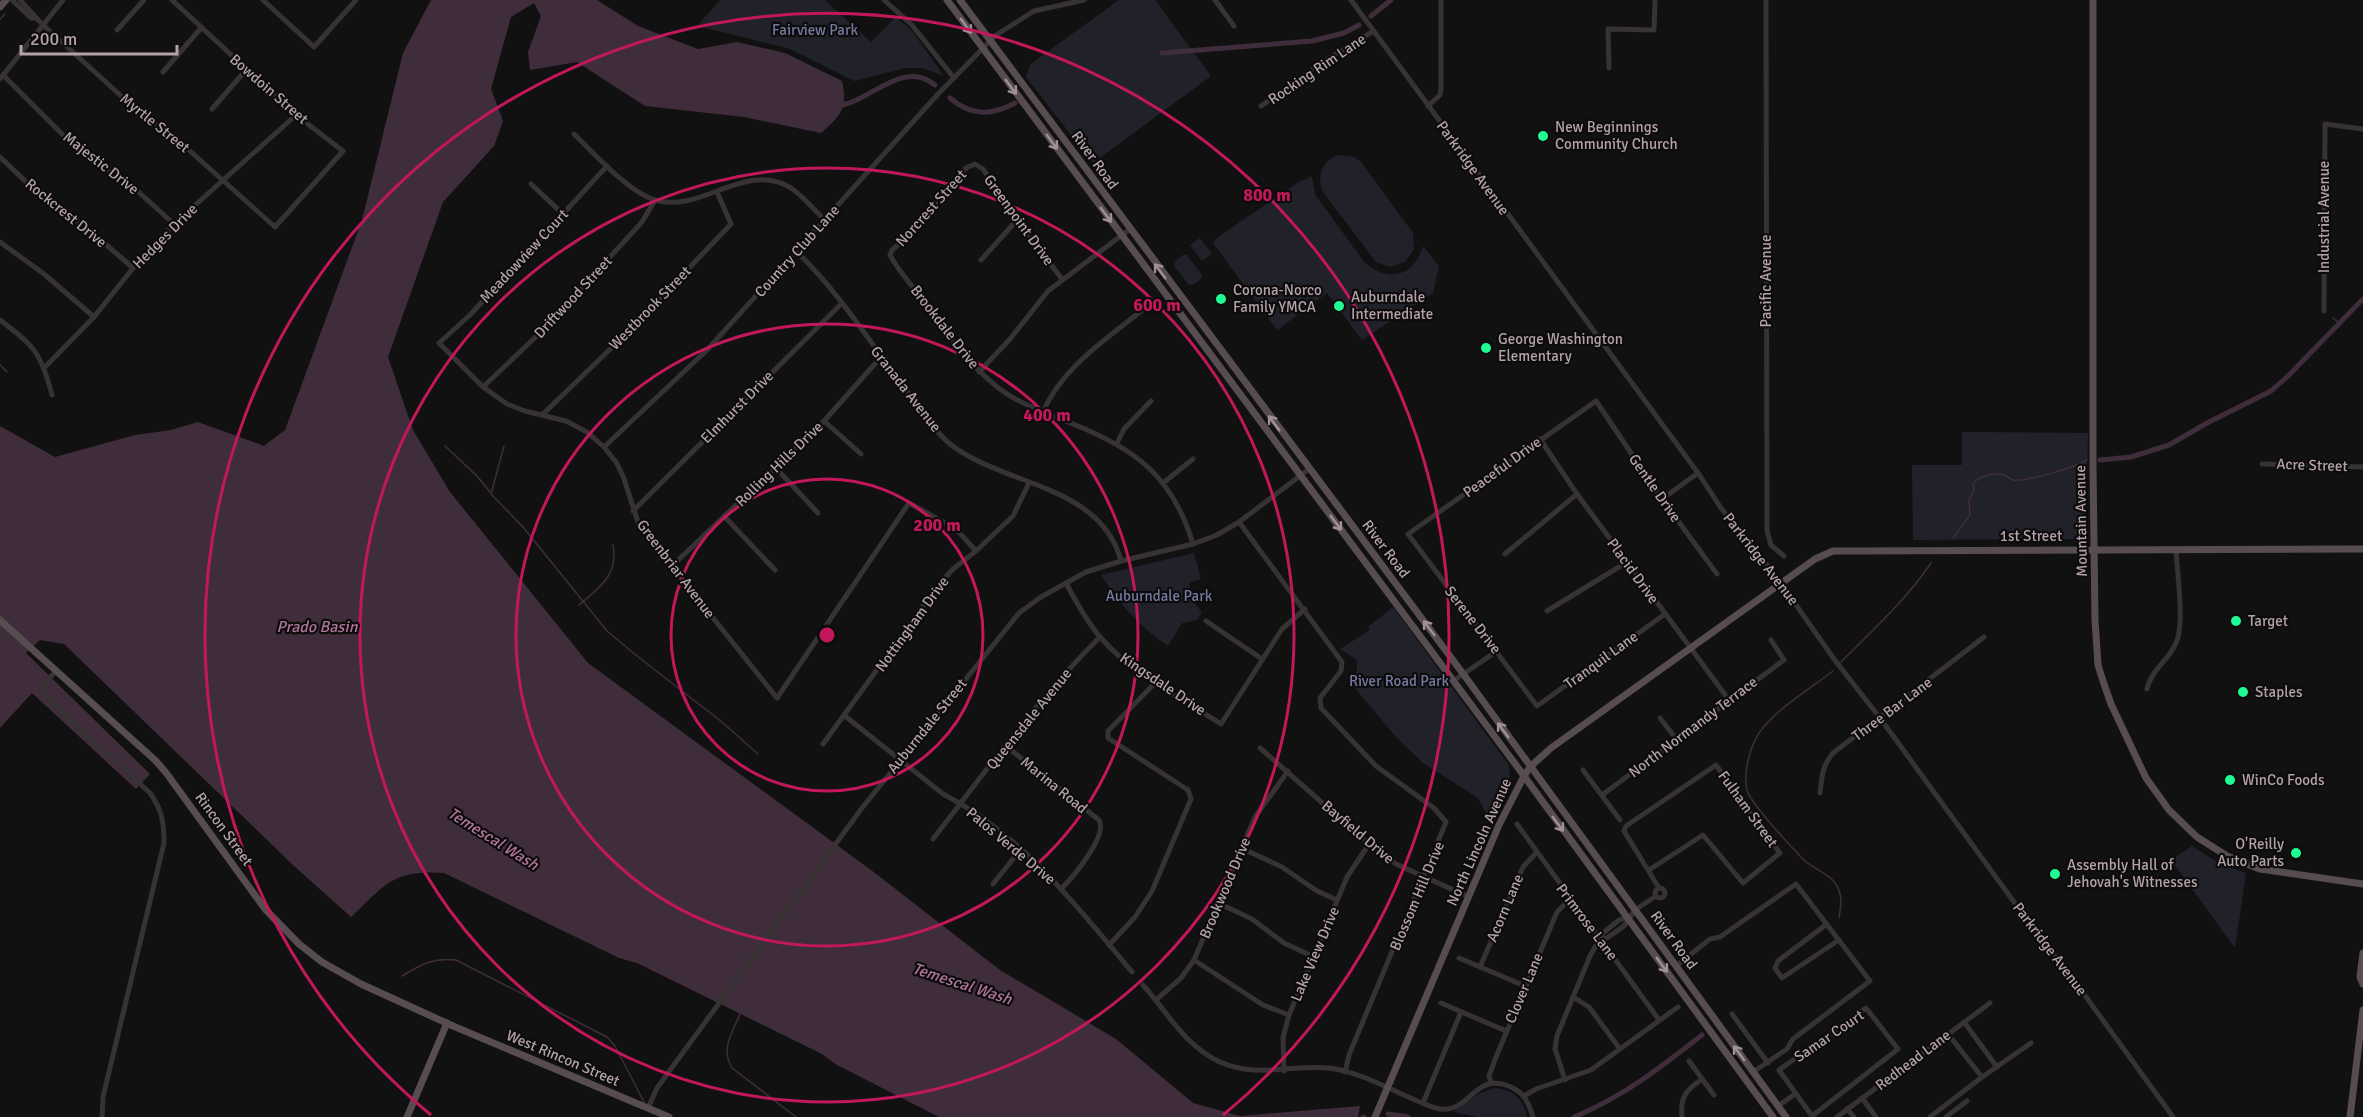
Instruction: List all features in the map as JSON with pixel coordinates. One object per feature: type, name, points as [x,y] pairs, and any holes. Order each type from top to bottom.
[{"type":"main road","points":[[0,6],[6,0]]},
{"type":"main road","name":"River Road","points":[[947,0],[1524,776],[1773,1117]]},
{"type":"main road","name":"River Road","points":[[960,0],[1464,675],[1786,1117]]},
{"type":"main road","name":"Mountain Avenue","points":[[2093,0],[2093,468],[2098,665],[2111,704],[2146,778],[2169,810],[2204,842],[2244,864],[2276,872],[2363,885]]},
{"type":"main road","name":"1st Street","points":[[1780,583],[1815,559],[1833,551],[2363,549]]},
{"type":"main road","name":"North Lincoln Avenue","points":[[1376,1117],[1499,825],[1530,767],[1551,748],[1780,583]]},
{"type":"main road","name":"Rincon Street","points":[[0,620],[142,747],[167,774],[265,909],[299,944],[322,962],[352,979],[447,1023]]},
{"type":"main road","points":[[2363,953],[2360,977],[2363,984]]},
{"type":"main road","points":[[2350,1117],[2363,1010]]},
{"type":"main road","points":[[407,1117],[447,1023]]},
{"type":"main road","name":"West Rincon Street","points":[[447,1023],[669,1117]]},
{"type":"street","name":"Myrtle Street","points":[[12,0],[30,18],[36,18]]},
{"type":"street","name":"Myrtle Street","points":[[20,0],[42,24],[130,104],[181,143],[275,227]]},
{"type":"street","points":[[1,77],[63,0]]},
{"type":"street","points":[[117,30],[144,0]]},
{"type":"street","name":"Bowdoin Street","points":[[172,0],[296,115],[343,151],[275,227]]},
{"type":"street","points":[[263,0],[314,47],[354,3],[347,0]]},
{"type":"street","points":[[884,0],[912,25],[954,78]]},
{"type":"street","name":"Country Club Lane","points":[[604,447],[707,350],[990,41],[1005,28],[1034,11],[1084,0]]},
{"type":"street","points":[[1215,0],[1234,26]]},
{"type":"street","name":"Parkridge Avenue","points":[[1351,0],[1372,32],[1698,473],[1721,508],[1780,583],[2173,1117]]},
{"type":"street","points":[[1428,106],[1440,95],[1441,89],[1441,0]]},
{"type":"street","points":[[1609,68],[1608,29],[1654,30],[1655,0]]},
{"type":"street","name":"Pacific Avenue","points":[[1766,0],[1767,531],[1771,545],[1784,556]]},
{"type":"street","points":[[163,72],[201,28]]},
{"type":"street","name":"Rocking Rim Lane","points":[[1261,106],[1326,60],[1372,32]]},
{"type":"street","points":[[212,109],[246,70]]},
{"type":"street","name":"Majestic Drive","points":[[1,77],[77,149],[133,187],[174,224]]},
{"type":"street","name":"Hedges Drive","points":[[45,367],[94,317],[133,268],[174,224],[296,115]]},
{"type":"street","name":"Industrial Avenue","points":[[2324,310],[2325,124],[2363,129]]},
{"type":"street","points":[[574,134],[630,187],[655,200],[686,202],[717,192],[734,183],[752,179],[791,188],[825,220]]},
{"type":"street","name":"Rockcrest Drive","points":[[0,157],[42,197],[87,228],[133,268]]},
{"type":"street","name":"Greenpoint Drive","points":[[975,164],[983,169],[1017,220],[1062,279]]},
{"type":"street","name":"Norcrest Street","points":[[890,255],[966,168],[975,164]]},
{"type":"street","name":"Meadowview Court","points":[[439,343],[470,315],[607,166]]},
{"type":"street","points":[[531,184],[563,214]]},
{"type":"street","name":"Westbrook Street","points":[[542,415],[631,329],[731,224],[717,192]]},
{"type":"street","name":"Driftwood Street","points":[[483,387],[566,306],[642,222],[655,200]]},
{"type":"street","points":[[981,260],[1017,220]]},
{"type":"street","points":[[979,372],[1010,339],[1038,302],[1062,279],[1130,230]]},
{"type":"street","points":[[0,242],[44,274],[94,317]]},
{"type":"street","name":"Granada Avenue","points":[[796,251],[821,275],[881,357],[949,443],[975,461],[1054,492],[1094,515],[1114,539],[1121,561]]},
{"type":"street","name":"Brookdale Drive","points":[[890,255],[979,372],[1008,395],[1117,443],[1134,453],[1163,483],[1179,508],[1192,544]]},
{"type":"street","name":"Elmhurst Drive","points":[[633,511],[841,304]]},
{"type":"street","points":[[1043,412],[1063,380],[1077,364],[1145,308]]},
{"type":"street","points":[[0,320],[30,343],[45,367],[52,395]]},
{"type":"street","name":"Greenbriar Avenue","points":[[439,343],[483,387],[507,404],[576,426],[604,447],[620,469],[639,525],[777,698],[909,503],[956,529],[976,550]]},
{"type":"street","name":"Rolling Hills Drive","points":[[672,566],[824,421],[881,357]]},
{"type":"street","points":[[1117,443],[1124,429],[1150,401]]},
{"type":"street","name":"Peaceful Drive","points":[[1408,534],[1596,401]]},
{"type":"street","name":"Gentle Drive","points":[[1596,401],[1662,499],[1717,574]]},
{"type":"street","points":[[824,421],[861,454]]},
{"type":"street","name":"Placid Drive","points":[[1540,439],[1577,494],[1730,700]]},
{"type":"street","points":[[1163,483],[1193,459]]},
{"type":"street","name":"Acre Street","points":[[2262,464],[2363,467]]},
{"type":"street","points":[[776,468],[818,513]]},
{"type":"street","name":"Auburndale Street","points":[[648,1108],[657,1088],[836,842],[899,760],[1013,620],[1033,602],[1086,572],[1192,544],[1217,535],[1239,522],[1309,470]]},
{"type":"street","points":[[1662,499],[1698,473]]},
{"type":"street","name":"Nottingham Drive","points":[[823,744],[937,587],[953,569],[1012,516],[1029,483]]},
{"type":"street","points":[[1505,554],[1577,494]]},
{"type":"street","points":[[724,516],[775,570]]},
{"type":"street","name":"Blossom Hill Drive","points":[[1239,522],[1342,662],[1341,671],[1320,698],[1321,708],[1376,766],[1446,819],[1444,830],[1349,1055],[1345,1072]]},
{"type":"street","name":"Serene Drive","points":[[1408,534],[1537,706]]},
{"type":"street","points":[[2147,689],[2150,678],[2178,640],[2180,619],[2176,550]]},
{"type":"street","points":[[1546,610],[1627,562]]},
{"type":"street","name":"Kingsdale Drive","points":[[1066,583],[1100,637],[1120,656],[1221,724],[1262,659]]},
{"type":"street","points":[[1206,621],[1262,659],[1282,629],[1305,609]]},
{"type":"street","name":"Tranquil Lane","points":[[1537,706],[1665,614]]},
{"type":"street","name":"Queensdale Avenue","points":[[933,839],[1006,746],[1080,657],[1100,637]]},
{"type":"street","name":"Three Bar Lane","points":[[1820,793],[1822,770],[1833,753],[1984,637]]},
{"type":"street","name":"North Normandy Terrace","points":[[1602,795],[1784,660],[1771,640]]},
{"type":"street","points":[[1453,681],[1497,651]]},
{"type":"street","points":[[56,671],[45,682],[45,696],[150,793],[160,808],[165,823],[164,843],[103,1097],[102,1117]]},
{"type":"street","points":[[1109,945],[1135,917],[1152,891],[1191,799],[1188,790],[1108,738],[1108,731],[1156,682]]},
{"type":"street","name":"Palos Verde Drive","points":[[845,716],[943,794],[960,803],[1020,850],[1061,889],[1132,972]]},
{"type":"street","points":[[1660,718],[1677,740]]},
{"type":"street","name":"Marina Road","points":[[1006,746],[1101,824],[1100,832],[1086,860],[1061,889]]},
{"type":"street","name":"Bayfield Drive","points":[[1260,748],[1396,864],[1469,897]]},
{"type":"street","name":"Fulham Street","points":[[1716,765],[1780,853],[1743,883],[1703,835],[1649,870],[1624,831],[1626,826],[1716,765]]},
{"type":"street","points":[[1583,770],[1620,820]]},
{"type":"street","name":"Brookwood Drive","points":[[1156,1000],[1181,978],[1194,960],[1241,848],[1264,802],[1288,771]]},
{"type":"street","name":"Primrose Lane","points":[[1517,824],[1659,1020]]},
{"type":"street","name":"Lake View Drive","points":[[1284,1071],[1283,1038],[1289,1015],[1337,900],[1359,856],[1369,843]]},
{"type":"street","points":[[1241,848],[1282,867],[1317,891],[1337,900]]},
{"type":"street","points":[[993,884],[1020,850]]},
{"type":"street","name":"Acorn Lane","points":[[1480,967],[1523,867],[1536,853]]},
{"type":"street","points":[[1564,1080],[1555,1049],[1557,1036],[1590,956],[1603,933],[1656,896],[1659,888],[1649,870]]},
{"type":"street","points":[[1676,966],[1710,939],[1720,937],[1796,884],[1870,981],[1793,1039],[1787,1049],[1754,1072]]},
{"type":"street","name":"Clover Lane","points":[[1491,1083],[1489,1076],[1525,986],[1557,912],[1570,899]]},
{"type":"street","points":[[1218,903],[1252,919],[1284,944],[1314,957]]},
{"type":"street","points":[[1827,924],[1778,961],[1774,969],[1782,978],[1839,940]]},
{"type":"street","points":[[1459,958],[1525,986]]},
{"type":"street","points":[[1194,960],[1263,1005],[1289,1015]]},
{"type":"street","points":[[1143,985],[1184,1036],[1208,1056],[1239,1068],[1262,1071],[1316,1068],[1345,1072],[1441,1109],[1458,1106],[1476,1090],[1491,1083],[1507,1085],[1520,1091],[1528,1102],[1533,1117]]},
{"type":"street","points":[[1573,997],[1589,1007],[1620,1049]]},
{"type":"street","points":[[1441,1003],[1506,1031]]},
{"type":"street","name":"Redhead Lane","points":[[1837,1117],[1990,1003]]},
{"type":"street","points":[[1524,1096],[1536,1089],[1591,1070],[1678,1007]]},
{"type":"street","name":"Samar Court","points":[[1866,1008],[1898,1049],[1812,1116],[1795,1094],[1779,1070],[1866,1008]]},
{"type":"street","points":[[1423,1103],[1461,1012]]},
{"type":"street","points":[[1732,1014],[1768,1063]]},
{"type":"street","points":[[1964,1022],[1997,1066]]},
{"type":"street","points":[[1948,1034],[1982,1077]]},
{"type":"street","points":[[1929,1117],[2031,1043]]},
{"type":"street","points":[[1689,1061],[1714,1095]]},
{"type":"street","points":[[1682,1117],[1681,1103],[1690,1088],[1702,1079]]},
{"type":"street","points":[[1778,1106],[1795,1094]]},
{"type":"street","points":[[1862,1098],[1876,1117]]},
{"type":"street","points":[[1946,1117],[1967,1101]]},
{"type":"street","points":[[1847,1109],[1854,1117]]},
{"type":"green space","name":"Fairview Park","points":[[720,0],[825,0],[871,42],[896,17],[912,31],[944,76],[922,68],[905,68],[854,81],[790,49],[697,26]]},
{"type":"green space","points":[[1119,0],[1155,0],[1211,76],[1093,163],[1026,77],[1030,65]]},
{"type":"green space","points":[[1338,155],[1354,157],[1361,162],[1413,233],[1414,249],[1405,262],[1390,267],[1376,262],[1323,192],[1320,175],[1324,165]]},
{"type":"green space","points":[[1312,176],[1315,194],[1364,262],[1373,269],[1382,273],[1399,274],[1413,265],[1423,246],[1439,266],[1433,293],[1362,340],[1327,293],[1277,330],[1213,243],[1218,237],[1297,183]]},
{"type":"green space","points":[[1200,238],[1212,254],[1202,261],[1190,245]]},
{"type":"green space","points":[[1187,255],[1202,275],[1201,279],[1193,285],[1188,284],[1174,266],[1175,261]]},
{"type":"green space","points":[[1962,432],[2088,433],[2086,539],[1913,540],[1912,465],[1962,465]]},
{"type":"green space","name":"Auburndale Park","points":[[1194,553],[1201,579],[1189,583],[1196,605],[1202,613],[1197,620],[1182,623],[1168,646],[1131,614],[1101,575]]},
{"type":"green space","name":"River Road Park","points":[[1393,607],[1508,764],[1509,779],[1490,820],[1478,798],[1423,763],[1396,737],[1348,680],[1356,671],[1356,659],[1340,649],[1370,630],[1368,627]]},
{"type":"green space","points":[[2192,846],[2219,863],[2246,873],[2235,948],[2171,860]]},
{"type":"green space","points":[[1495,1088],[1512,1093],[1517,1097],[1527,1117],[1478,1117],[1453,1112],[1480,1093]]},
{"type":"water","name":"Prado Basin","points":[[431,0],[597,0],[638,26],[698,49],[737,42],[785,53],[842,81],[844,98],[841,111],[834,122],[821,133],[744,117],[645,106],[577,62],[530,70],[528,52],[541,16],[534,3],[511,17],[491,89],[503,121],[494,146],[443,202],[388,357],[413,430],[450,492],[588,663],[871,870],[1000,970],[1116,1039],[1193,1103],[1240,1116],[1360,1106],[1358,1117],[939,1117],[837,1065],[822,1054],[637,963],[619,958],[444,873],[427,872],[401,877],[382,888],[351,917],[293,865],[64,644],[40,640],[26,653],[150,774],[136,789],[32,693],[0,728],[0,426],[55,457],[135,435],[171,430],[198,422],[264,446],[285,430],[362,220],[403,53]]},
{"type":"waterway","points":[[1371,16],[1391,0]]},
{"type":"waterway","points":[[0,19],[5,14]]},
{"type":"waterway","points":[[1162,53],[1312,41],[1344,33],[1359,25]]},
{"type":"waterway","points":[[837,106],[861,98],[898,79],[911,76],[923,78],[935,85]]},
{"type":"waterway","points":[[950,98],[966,108],[981,112],[998,110],[1015,103]]},
{"type":"waterway","points":[[2100,460],[2131,457],[2169,445],[2271,391],[2363,299]]},
{"type":"waterway","points":[[2333,318],[2339,323]]},
{"type":"waterway","points":[[0,365],[7,372]]},
{"type":"waterway","points":[[445,446],[477,476],[490,492]]},
{"type":"waterway","points":[[504,446],[491,494],[523,527],[607,631],[722,722],[758,754]]},
{"type":"waterway","points":[[1953,538],[1970,515],[1969,500],[1974,489],[1973,483],[1980,478],[1996,474],[2013,480],[2028,479],[2062,470],[2087,460]]},
{"type":"waterway","points":[[579,605],[606,580],[610,573],[613,565],[613,545]]},
{"type":"waterway","points":[[1841,662],[1900,602],[1931,563]]},
{"type":"waterway","points":[[1833,671],[1768,721],[1751,750],[1746,783],[1750,796],[1783,837],[1805,861],[1829,876],[1838,887],[1841,904],[1839,918]]},
{"type":"waterway","points":[[402,976],[428,963],[448,959],[456,960],[607,1037],[615,1046],[644,1102]]},
{"type":"waterway","points":[[741,1012],[727,1047],[732,1068],[796,1117]]},
{"type":"waterway","points":[[1574,1117],[1625,1091],[1702,1035]]},
{"type":"waterway","points":[[1388,1114],[1408,1117]]},
{"type":"place","name":"New Beginnings Community Church","points":[[1543,136]]},
{"type":"place","name":"Corona-Norco Family YMCA","points":[[1221,299]]},
{"type":"place","name":"Auburndale Intermediate","points":[[1339,306]]},
{"type":"place","name":"George Washington Elementary","points":[[1486,348]]},
{"type":"place","name":"Target","points":[[2236,621]]},
{"type":"place","name":"Staples","points":[[2243,692]]},
{"type":"place","name":"WinCo Foods","points":[[2230,780]]},
{"type":"place","name":"O'Reilly Auto Parts","points":[[2296,853]]},
{"type":"place","name":"Assembly Hall of Jehovah's Witnesses","points":[[2055,874]]},
{"type":"water label","name":"Temescal Wash","points":[[493,839]]},
{"type":"water label","name":"Temescal Wash","points":[[962,984]]}]
